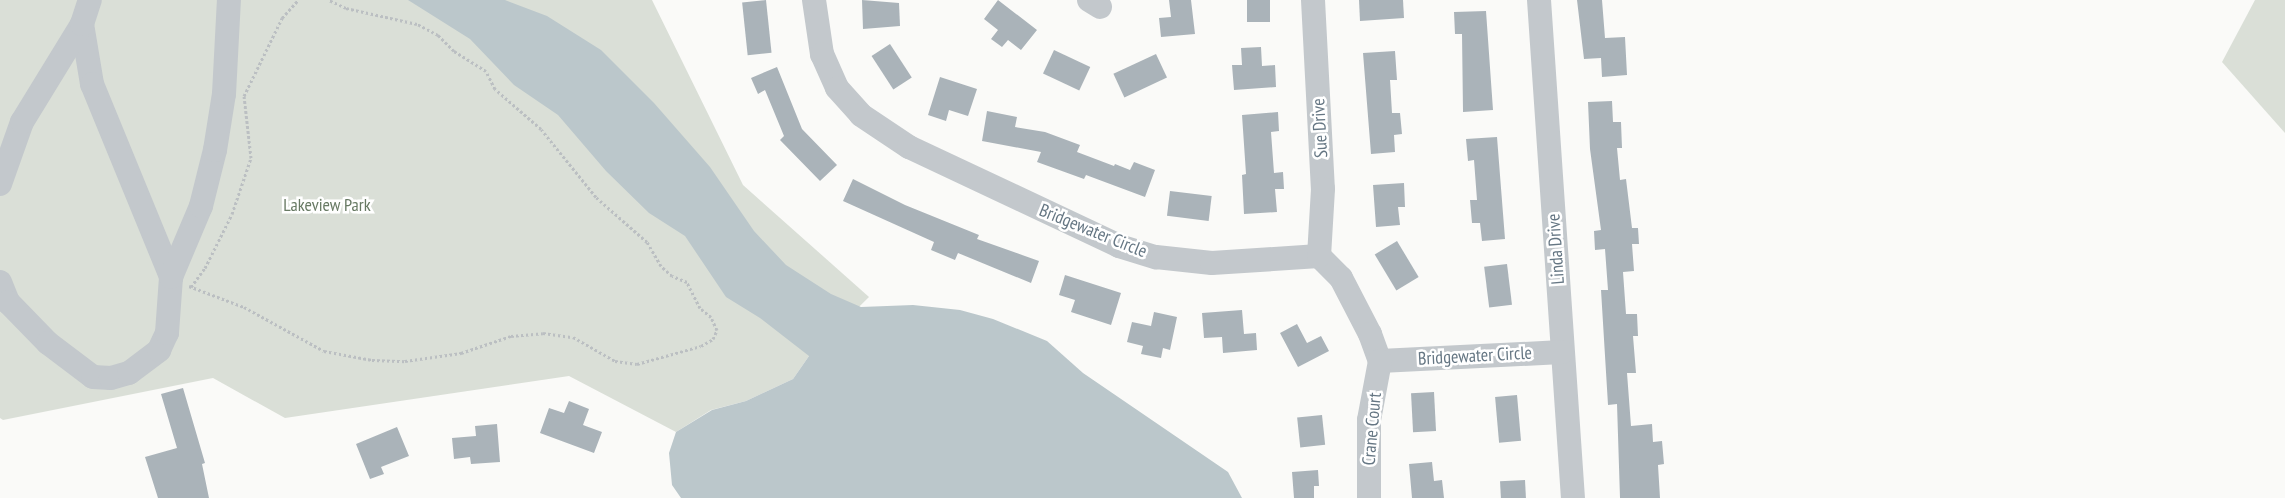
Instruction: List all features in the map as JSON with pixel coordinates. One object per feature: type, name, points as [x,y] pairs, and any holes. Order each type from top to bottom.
[{"type":"street","points":[[0,184],[22,122],[82,24],[90,0]]},
{"type":"street","points":[[0,282],[8,302],[48,343],[93,377],[111,378],[129,374],[159,350],[167,334],[215,150],[224,94],[229,0]]},
{"type":"street","name":"Bridgewater Circle","points":[[814,0],[822,54],[837,88],[861,115],[909,147],[1119,246],[1156,257],[1212,263],[1319,256]]},
{"type":"street","name":"Sue Drive","points":[[1313,0],[1323,189],[1319,256]]},
{"type":"street","name":"Linda Drive","points":[[1539,0],[1573,498]]},
{"type":"street","points":[[82,24],[92,84],[181,282]]},
{"type":"street","points":[[1319,256],[1341,278],[1370,334],[1380,361]]},
{"type":"street","name":"Bridgewater Circle","points":[[1380,361],[1562,352]]},
{"type":"street","name":"Crane Court","points":[[1368,498],[1370,420],[1380,361]]},
{"type":"path","points":[[181,282],[205,268],[232,214],[251,158],[244,96],[282,18],[298,0]]},
{"type":"path","points":[[181,282],[244,307],[324,351],[372,360],[405,361],[452,354],[511,336],[543,333],[573,337],[615,361],[637,364],[702,346],[713,339],[717,330],[711,317],[700,308],[687,282],[672,276],[660,266],[647,242],[596,197],[541,129],[495,89],[486,71],[454,51],[438,35],[417,24],[346,8],[329,0]]},
{"type":"green space","name":"Lakeview Park","points":[[0,0],[652,0],[743,185],[869,297],[809,356],[793,379],[746,401],[711,410],[676,432],[569,376],[285,418],[213,378],[3,420],[0,418]]},
{"type":"green space","points":[[2255,0],[2285,0],[2285,133],[2222,62]]},
{"type":"shaded area","points":[[408,0],[505,0],[547,16],[601,50],[654,103],[710,167],[754,231],[786,265],[831,294],[861,307],[913,305],[960,310],[993,319],[1047,341],[1083,373],[1228,472],[1242,498],[681,498],[672,485],[669,453],[676,432],[712,410],[746,401],[793,379],[809,356],[760,318],[726,297],[685,236],[649,213],[606,171],[558,115],[514,85],[470,39]]},
{"type":"building","points":[[766,0],[772,53],[748,55],[742,3]]},
{"type":"building","points":[[862,0],[899,3],[900,26],[863,29]]},
{"type":"building","points":[[998,0],[1037,30],[1021,50],[1008,40],[1002,47],[991,39],[998,30],[984,19]]},
{"type":"building","points":[[1169,0],[1191,0],[1195,34],[1161,37],[1159,18],[1171,17]]},
{"type":"building","points":[[1247,0],[1270,0],[1270,22],[1247,22]]},
{"type":"building","points":[[1359,0],[1403,0],[1404,18],[1360,21]]},
{"type":"building","points":[[1577,0],[1602,0],[1605,38],[1625,37],[1627,75],[1602,77],[1601,58],[1584,59]]},
{"type":"building","points":[[1486,11],[1493,110],[1463,112],[1462,34],[1455,34],[1454,12]]},
{"type":"building","points":[[890,44],[912,78],[893,90],[872,56]]},
{"type":"building","points":[[1261,47],[1262,66],[1275,65],[1276,87],[1234,90],[1232,65],[1242,65],[1241,48]]},
{"type":"building","points":[[1054,50],[1090,67],[1079,90],[1043,74]]},
{"type":"building","points":[[1395,51],[1397,80],[1390,80],[1392,113],[1400,113],[1402,134],[1394,135],[1395,152],[1371,154],[1363,53]]},
{"type":"building","points":[[1156,54],[1167,78],[1124,97],[1113,74]]},
{"type":"building","points":[[777,67],[802,129],[837,165],[820,181],[780,140],[784,136],[765,90],[758,94],[751,78]]},
{"type":"building","points":[[940,77],[977,89],[968,116],[949,110],[946,121],[928,115]]},
{"type":"building","points":[[1612,101],[1613,122],[1621,122],[1622,148],[1617,148],[1620,180],[1626,179],[1632,228],[1638,228],[1639,244],[1632,244],[1634,271],[1623,272],[1626,314],[1637,314],[1638,336],[1633,336],[1636,373],[1627,373],[1631,426],[1652,424],[1653,442],[1662,441],[1664,464],[1658,465],[1660,498],[1620,498],[1617,404],[1608,405],[1601,290],[1608,290],[1605,249],[1595,250],[1594,231],[1601,230],[1590,149],[1588,102]]},
{"type":"building","points":[[987,111],[1017,117],[1015,127],[1045,132],[1080,145],[1077,152],[1114,166],[1115,164],[1130,170],[1134,162],[1155,170],[1145,197],[1086,175],[1084,179],[1037,162],[1041,152],[982,141]]},
{"type":"building","points":[[1278,112],[1279,131],[1271,132],[1274,173],[1283,172],[1284,189],[1275,189],[1277,212],[1244,214],[1242,175],[1246,174],[1242,115]]},
{"type":"building","points":[[1497,137],[1505,239],[1482,241],[1480,223],[1472,223],[1470,200],[1477,200],[1474,160],[1468,161],[1466,139]]},
{"type":"building","points":[[853,179],[905,205],[979,235],[977,239],[1039,261],[1031,283],[958,253],[955,260],[931,250],[934,242],[843,201]]},
{"type":"building","points":[[1404,183],[1405,207],[1398,207],[1400,225],[1376,227],[1373,185]]},
{"type":"building","points":[[1170,191],[1212,196],[1209,221],[1167,216]]},
{"type":"building","points":[[1397,241],[1419,277],[1396,290],[1375,254]]},
{"type":"building","points":[[1507,264],[1512,305],[1489,307],[1484,267]]},
{"type":"building","points":[[1065,275],[1121,293],[1111,325],[1071,312],[1075,300],[1059,295]]},
{"type":"building","points":[[1242,310],[1244,334],[1256,333],[1257,350],[1223,353],[1222,337],[1204,338],[1202,313]]},
{"type":"building","points":[[1154,312],[1177,317],[1170,350],[1163,348],[1161,358],[1141,354],[1143,346],[1127,342],[1132,322],[1151,326]]},
{"type":"building","points":[[1297,324],[1307,343],[1321,336],[1329,351],[1298,367],[1280,333]]},
{"type":"building","points":[[183,388],[205,463],[202,464],[209,498],[158,498],[145,457],[177,448],[161,394]]},
{"type":"building","points":[[1434,392],[1436,431],[1413,432],[1411,393]]},
{"type":"building","points":[[1517,395],[1521,441],[1499,443],[1495,397]]},
{"type":"building","points":[[569,401],[589,409],[583,425],[602,432],[594,453],[540,433],[549,408],[564,413]]},
{"type":"building","points":[[1322,415],[1325,445],[1300,447],[1297,418]]},
{"type":"building","points":[[497,424],[500,462],[471,464],[470,457],[454,459],[452,438],[476,436],[475,426]]},
{"type":"building","points":[[397,427],[409,456],[381,467],[384,474],[370,479],[356,444]]},
{"type":"building","points":[[1432,462],[1434,481],[1442,480],[1444,498],[1412,498],[1409,464]]},
{"type":"building","points":[[1318,470],[1319,486],[1314,486],[1314,498],[1294,498],[1292,472]]},
{"type":"building","points":[[1525,480],[1526,498],[1501,498],[1500,481]]}]
